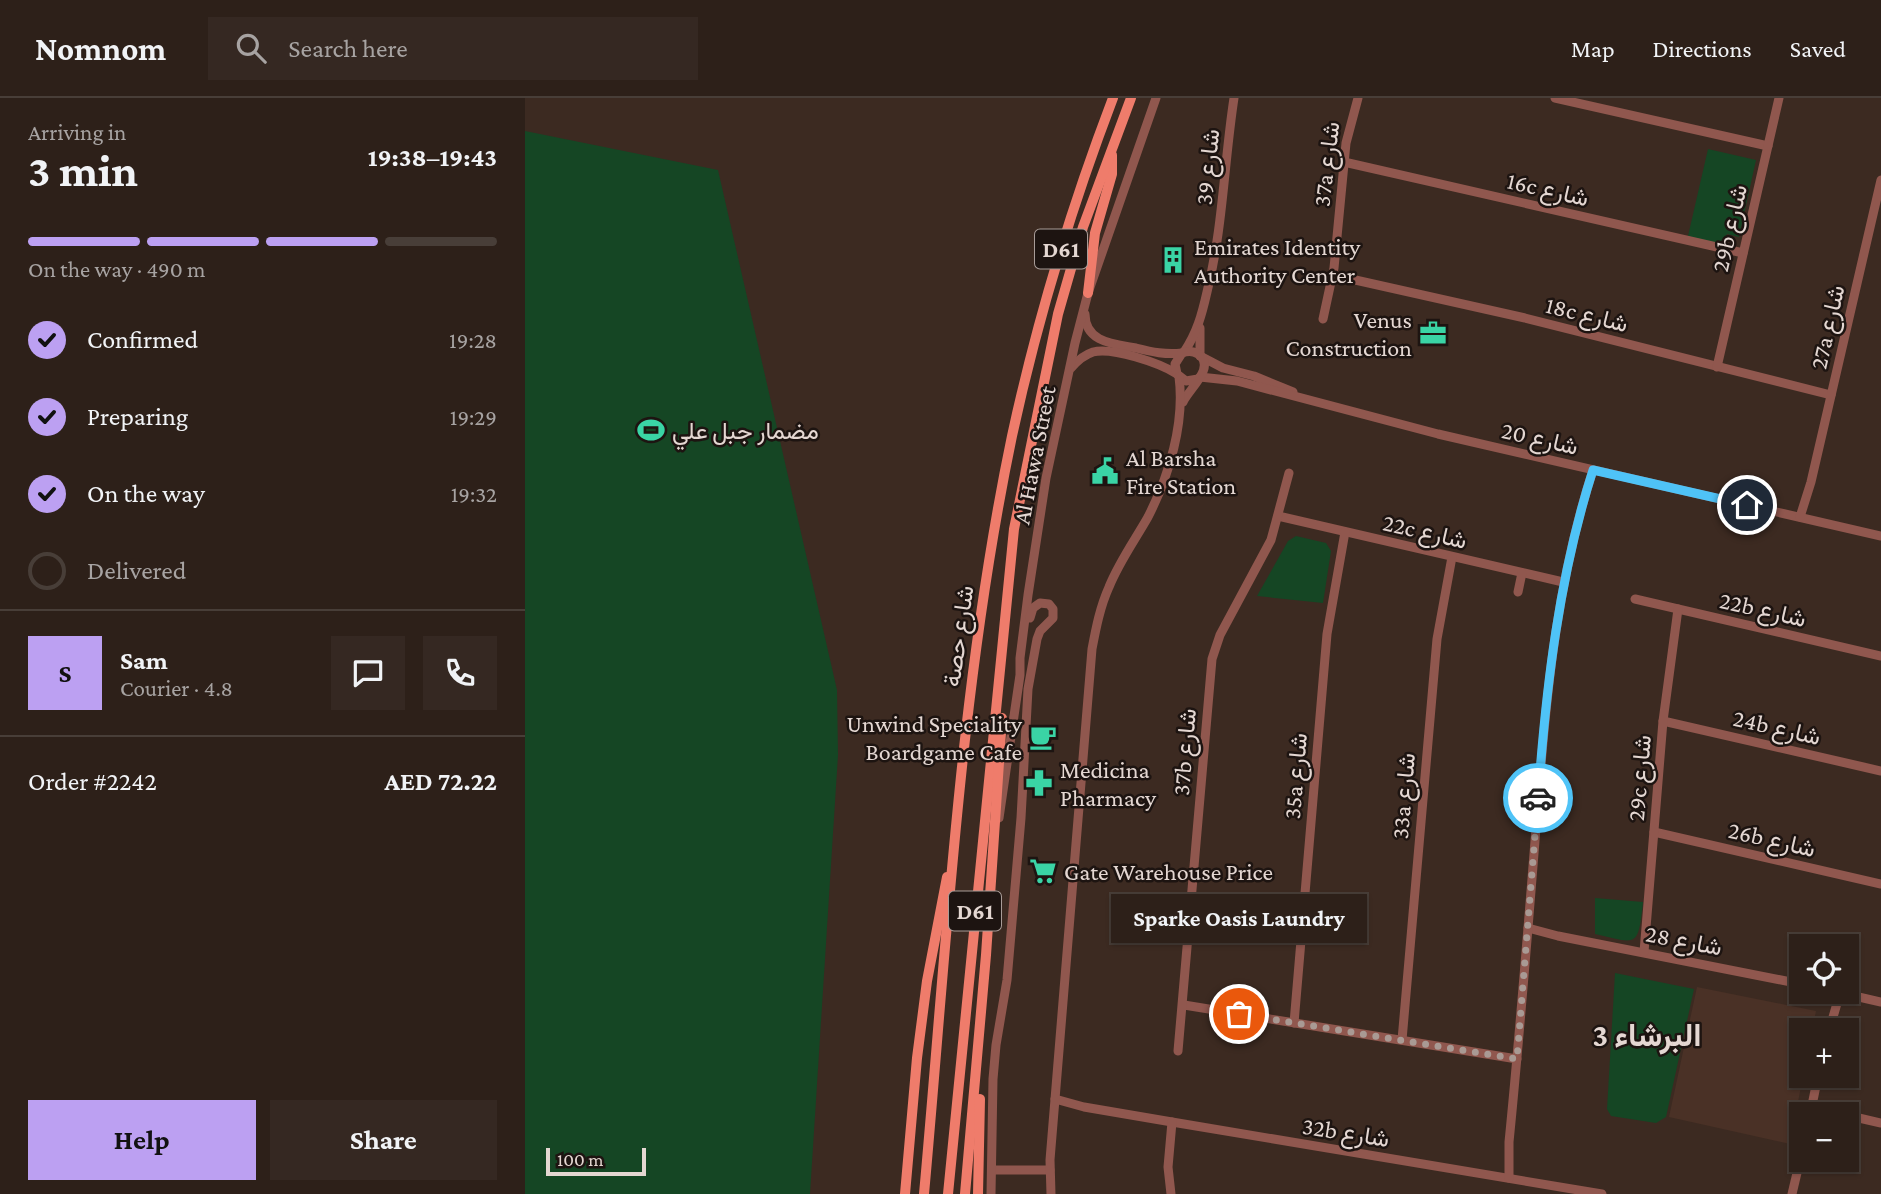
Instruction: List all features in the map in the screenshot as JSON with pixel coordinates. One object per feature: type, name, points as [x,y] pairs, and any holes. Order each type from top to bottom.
[{"type":"main road","name":"شارع حصة","points":[[925,1194],[956,837],[979,628],[1012,437],[1054,271],[1113,98]]},
{"type":"main road","name":"شارع حصة","points":[[948,1194],[1014,529],[1048,357],[1083,227],[1131,98]]},
{"type":"main road","points":[[1087,297],[1095,233],[1113,166],[1112,151]]},
{"type":"main road","name":"شارع حصة","points":[[977,1061],[1005,667],[1005,628]]},
{"type":"main road","points":[[905,1194],[927,981],[956,837]]},
{"type":"main road","points":[[977,1061],[980,1120],[978,1194]]},
{"type":"main road","name":"D61","points":[[965,1194],[977,1061]]},
{"type":"street","name":"Al Hawa Street","points":[[993,830],[1002,804],[1028,595],[1046,478],[1087,297],[1156,98]]},
{"type":"street","name":"شارع 39","points":[[1201,356],[1200,323],[1218,242],[1234,98]]},
{"type":"street","name":"37a شارع","points":[[1323,319],[1333,275],[1348,132],[1358,98]]},
{"type":"street","points":[[1555,98],[1768,146]]},
{"type":"street","name":"29b شارع","points":[[1717,366],[1779,98]]},
{"type":"street","name":"16c شارع","points":[[1344,162],[1743,253]]},
{"type":"street","name":"27a شارع","points":[[1804,518],[1881,180]]},
{"type":"street","name":"18c شارع","points":[[1333,275],[1525,318],[1831,395]]},
{"type":"street","points":[[1087,297],[1085,321],[1088,328],[1104,342],[1161,354],[1193,352],[1201,356],[1204,369],[1180,406]]},
{"type":"street","name":"شارع 39","points":[[1183,353],[1200,323]]},
{"type":"street","points":[[1071,368],[1085,355],[1104,351],[1158,364],[1186,381],[1199,378]]},
{"type":"street","points":[[1051,1194],[1055,1103],[1095,632],[1103,600],[1112,579],[1160,491],[1171,455],[1180,406],[1175,364],[1183,353]]},
{"type":"street","name":"شارع 20","points":[[1201,356],[1223,368],[1262,379],[1314,401]]},
{"type":"street","name":"شارع 20","points":[[1199,378],[1237,382],[1438,434],[1881,536]]},
{"type":"street","points":[[1505,1177],[1543,741],[1563,582],[1589,469]]},
{"type":"street","name":"37b شارع","points":[[1178,1051],[1212,659],[1220,635],[1266,552],[1289,473]]},
{"type":"street","name":"22c شارع","points":[[1278,516],[1563,582]]},
{"type":"street","name":"35a شارع","points":[[1294,1023],[1327,634],[1345,532]]},
{"type":"street","name":"33a شارع","points":[[1402,1040],[1437,639],[1452,557]]},
{"type":"street","points":[[1518,592],[1522,573]]},
{"type":"street","name":"22b شارع","points":[[1635,599],[1881,656]]},
{"type":"street","points":[[991,1194],[992,1079],[1007,980],[1021,818],[1027,706],[1037,639],[1040,631],[1054,615],[1052,606],[1047,603],[1038,604],[1031,614],[1020,675]]},
{"type":"street","name":"29c شارع","points":[[1644,952],[1663,721],[1678,609]]},
{"type":"street","name":"24b شارع","points":[[1663,721],[1881,771]]},
{"type":"street","name":"26b شارع","points":[[1654,832],[1881,884]]},
{"type":"street","name":"شارع 28","points":[[1527,931],[1789,982]]},
{"type":"street","points":[[1859,997],[1881,1002]]},
{"type":"street","points":[[1184,1005],[1517,1059]]},
{"type":"street","name":"32b شارع","points":[[1055,1103],[1602,1194]]},
{"type":"street","points":[[1859,1118],[1881,1123]]},
{"type":"street","points":[[1171,1194],[1168,1167],[1172,1122]]},
{"type":"street","points":[[992,1170],[1050,1171]]},
{"type":"street","points":[[1792,1194],[1797,1172]]},
{"type":"shaded area","points":[[1697,987],[1816,1011],[1815,1018],[1789,1018],[1789,1088],[1801,1088],[1798,1102],[1789,1102],[1789,1144],[1669,1117]]},
{"type":"green space","name":"مضمار جبل علي","points":[[525,131],[718,170],[837,690],[838,755],[810,1194],[525,1194]]},
{"type":"green space","points":[[1708,149],[1756,160],[1739,237],[1727,234],[1724,245],[1688,236]]},
{"type":"green space","points":[[1296,536],[1326,543],[1331,551],[1323,603],[1257,596],[1288,541]]},
{"type":"green space","points":[[1595,898],[1643,902],[1637,935],[1633,939],[1620,940],[1595,934]]},
{"type":"green space","points":[[1615,973],[1694,989],[1666,1117],[1656,1123],[1611,1116],[1607,1109]]},
{"type":"way so far","points":[[1239,1014],[1517,1059],[1538,798]]},
{"type":"place","name":"Emirates Identity Authority Center","points":[[1173,260]]},
{"type":"place","name":"Venus Construction","points":[[1433,333]]},
{"type":"place","name":"مضمار جبل علي","points":[[651,430]]},
{"type":"place","name":"Al Barsha Fire Station","points":[[1105,471]]},
{"type":"place","name":"Unwind Speciality Boardgame Cafe","points":[[1043,737]]},
{"type":"place","name":"Medicina Pharmacy","points":[[1039,783]]},
{"type":"place","name":"Gate Warehouse Price","points":[[1043,871]]},
{"type":"place","name":"Sparke Oasis Laundry","points":[[1239,1014]]},
{"type":"district","name":"البرشاء 3","points":[[1647,1035]]},
{"type":"route","points":[[1538,798],[1562,593],[1582,503],[1593,470],[1747,505]]}]
